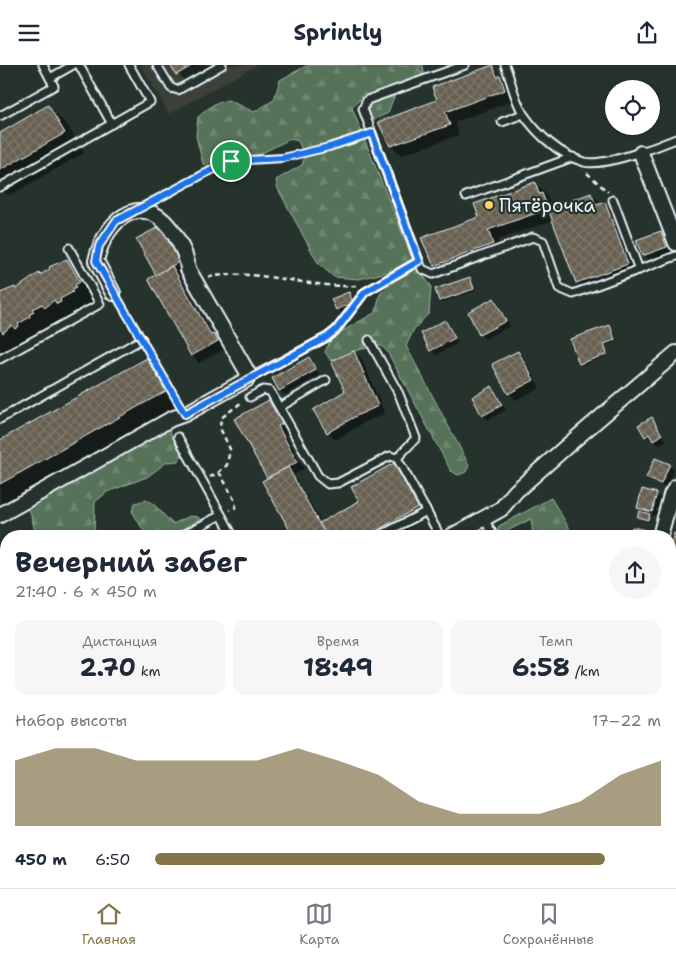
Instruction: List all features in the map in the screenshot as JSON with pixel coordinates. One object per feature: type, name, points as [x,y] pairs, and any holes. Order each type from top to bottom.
[{"type":"street","points":[[641,153],[676,243]]},
{"type":"street","points":[[0,515],[246,380],[249,375],[188,269],[188,258],[168,223],[158,215],[148,211],[136,211],[116,221],[99,246],[96,261],[113,293]]},
{"type":"street","points":[[463,530],[501,509],[516,491],[676,353]]},
{"type":"street","points":[[662,530],[671,495],[676,487]]},
{"type":"lane","points":[[0,116],[54,86],[42,65]]},
{"type":"lane","points":[[50,78],[73,65]]},
{"type":"lane","points":[[79,65],[112,124]]},
{"type":"lane","points":[[0,187],[150,102],[129,65]]},
{"type":"lane","points":[[158,65],[171,88],[178,90],[222,65]]},
{"type":"lane","points":[[465,65],[367,100],[363,109],[422,269],[432,274],[533,237],[542,241],[560,288],[573,294],[676,256]]},
{"type":"lane","points":[[505,65],[523,114],[557,149],[573,157],[585,162],[641,153],[676,139]]},
{"type":"lane","points":[[502,122],[523,114]]},
{"type":"lane","points":[[466,196],[573,157]]},
{"type":"lane","points":[[614,200],[639,270]]},
{"type":"lane","points":[[0,359],[100,305],[69,248]]},
{"type":"lane","points":[[246,380],[327,337],[336,330],[365,292],[419,261]]},
{"type":"lane","points":[[0,419],[142,339]]},
{"type":"lane","points":[[369,340],[399,394],[416,438],[397,458]]},
{"type":"lane","points":[[280,407],[326,380]]},
{"type":"lane","points":[[250,397],[263,390],[270,391],[318,476],[328,484],[338,483],[390,456],[397,458],[437,530]]},
{"type":"lane","points":[[178,437],[230,530]]},
{"type":"lane","points":[[391,530],[426,511]]},
{"type":"lane","points":[[192,530],[221,515]]},
{"type":"lane","points":[[484,519],[490,530]]},
{"type":"path","points":[[136,211],[231,161],[283,158],[329,147],[372,133]]},
{"type":"path","points":[[573,157],[614,200]]},
{"type":"path","points":[[194,279],[224,274],[273,276],[338,287],[362,286]]},
{"type":"path","points":[[113,293],[185,414]]},
{"type":"path","points":[[203,481],[218,473],[227,465],[230,449],[220,428],[221,418],[250,397]]},
{"type":"path","points":[[218,473],[221,475],[236,503],[235,508],[221,515]]},
{"type":"shaded area","points":[[141,65],[257,65],[169,114]]},
{"type":"green space","points":[[308,65],[423,65],[424,73],[398,91],[388,113],[371,121],[365,116],[365,104],[359,100],[352,108],[414,263],[431,286],[429,313],[414,329],[406,346],[469,465],[466,472],[458,475],[451,471],[387,351],[380,345],[354,351],[331,361],[325,352],[332,337],[376,312],[380,294],[394,281],[395,273],[387,272],[359,279],[334,277],[318,263],[278,189],[276,180],[302,165],[305,156],[298,141],[290,139],[256,156],[237,158],[227,150],[221,150],[220,161],[213,169],[203,164],[196,136],[198,117],[214,104],[228,100],[254,112],[274,100],[280,80]]},
{"type":"green space","points":[[169,429],[182,455],[178,461],[167,462],[147,477],[107,492],[95,502],[94,530],[35,530],[29,508]]},
{"type":"green space","points":[[551,498],[570,530],[532,530],[531,519],[509,530],[498,530],[499,526]]},
{"type":"green space","points":[[146,500],[154,505],[173,524],[190,516],[198,517],[200,520],[182,530],[143,530],[132,511],[135,503]]},
{"type":"building","points":[[170,65],[193,65],[176,75]]},
{"type":"building","points":[[493,65],[497,77],[500,75],[505,90],[445,112],[450,125],[390,146],[378,122],[437,100],[432,87]]},
{"type":"building","points":[[48,105],[65,133],[0,170],[0,133]]},
{"type":"building","points":[[535,182],[539,194],[542,193],[548,209],[488,230],[493,244],[434,266],[421,238],[479,217],[474,204]]},
{"type":"building","points":[[591,193],[596,205],[605,202],[628,264],[576,283],[548,209]]},
{"type":"building","points":[[164,224],[184,259],[156,275],[136,239]]},
{"type":"building","points":[[661,231],[667,247],[642,256],[636,240]]},
{"type":"building","points":[[67,259],[80,282],[71,290],[73,292],[60,299],[61,302],[57,304],[54,300],[45,308],[42,304],[32,309],[34,312],[29,315],[30,317],[18,324],[19,326],[15,329],[12,325],[3,333],[0,329],[0,293],[15,287],[16,289],[39,273],[40,275],[50,269],[49,267]]},
{"type":"building","points":[[172,266],[211,335],[214,334],[218,341],[191,356],[148,279]]},
{"type":"building","points":[[470,277],[474,289],[439,301],[435,289]]},
{"type":"building","points":[[349,292],[353,303],[336,310],[331,299]]},
{"type":"building","points":[[494,298],[506,321],[479,335],[468,312]]},
{"type":"building","points":[[445,320],[455,338],[430,351],[421,333]]},
{"type":"building","points":[[610,325],[615,340],[604,344],[607,354],[579,364],[570,339]]},
{"type":"building","points":[[354,351],[378,406],[327,433],[313,410],[345,391],[331,361]]},
{"type":"building","points":[[518,351],[534,380],[508,394],[492,364]]},
{"type":"building","points":[[309,357],[316,370],[279,391],[272,378]]},
{"type":"building","points":[[147,358],[166,391],[0,484],[0,440]]},
{"type":"building","points":[[492,386],[502,405],[482,416],[472,397]]},
{"type":"building","points":[[269,400],[282,424],[278,426],[297,462],[267,478],[234,419]]},
{"type":"building","points":[[652,417],[662,435],[653,441],[649,434],[645,437],[638,425]]},
{"type":"building","points":[[655,458],[670,464],[661,484],[646,478]]},
{"type":"building","points":[[394,463],[418,507],[378,530],[323,530],[319,523],[359,501],[351,487]]},
{"type":"building","points":[[288,467],[323,530],[290,530],[262,481]]},
{"type":"building","points":[[642,489],[657,493],[652,512],[637,508]]},
{"type":"building","points":[[639,511],[650,514],[648,520],[637,517]]},
{"type":"building","points":[[632,527],[646,530],[631,530]]},
{"type":"place","name":"Пятёрочка","points":[[489,205]]},
{"type":"route","points":[[372,133],[419,261],[365,292],[355,306],[345,315],[336,330],[327,337],[185,414],[96,261],[99,246],[116,221],[231,161],[283,158],[329,147],[372,133]]}]
